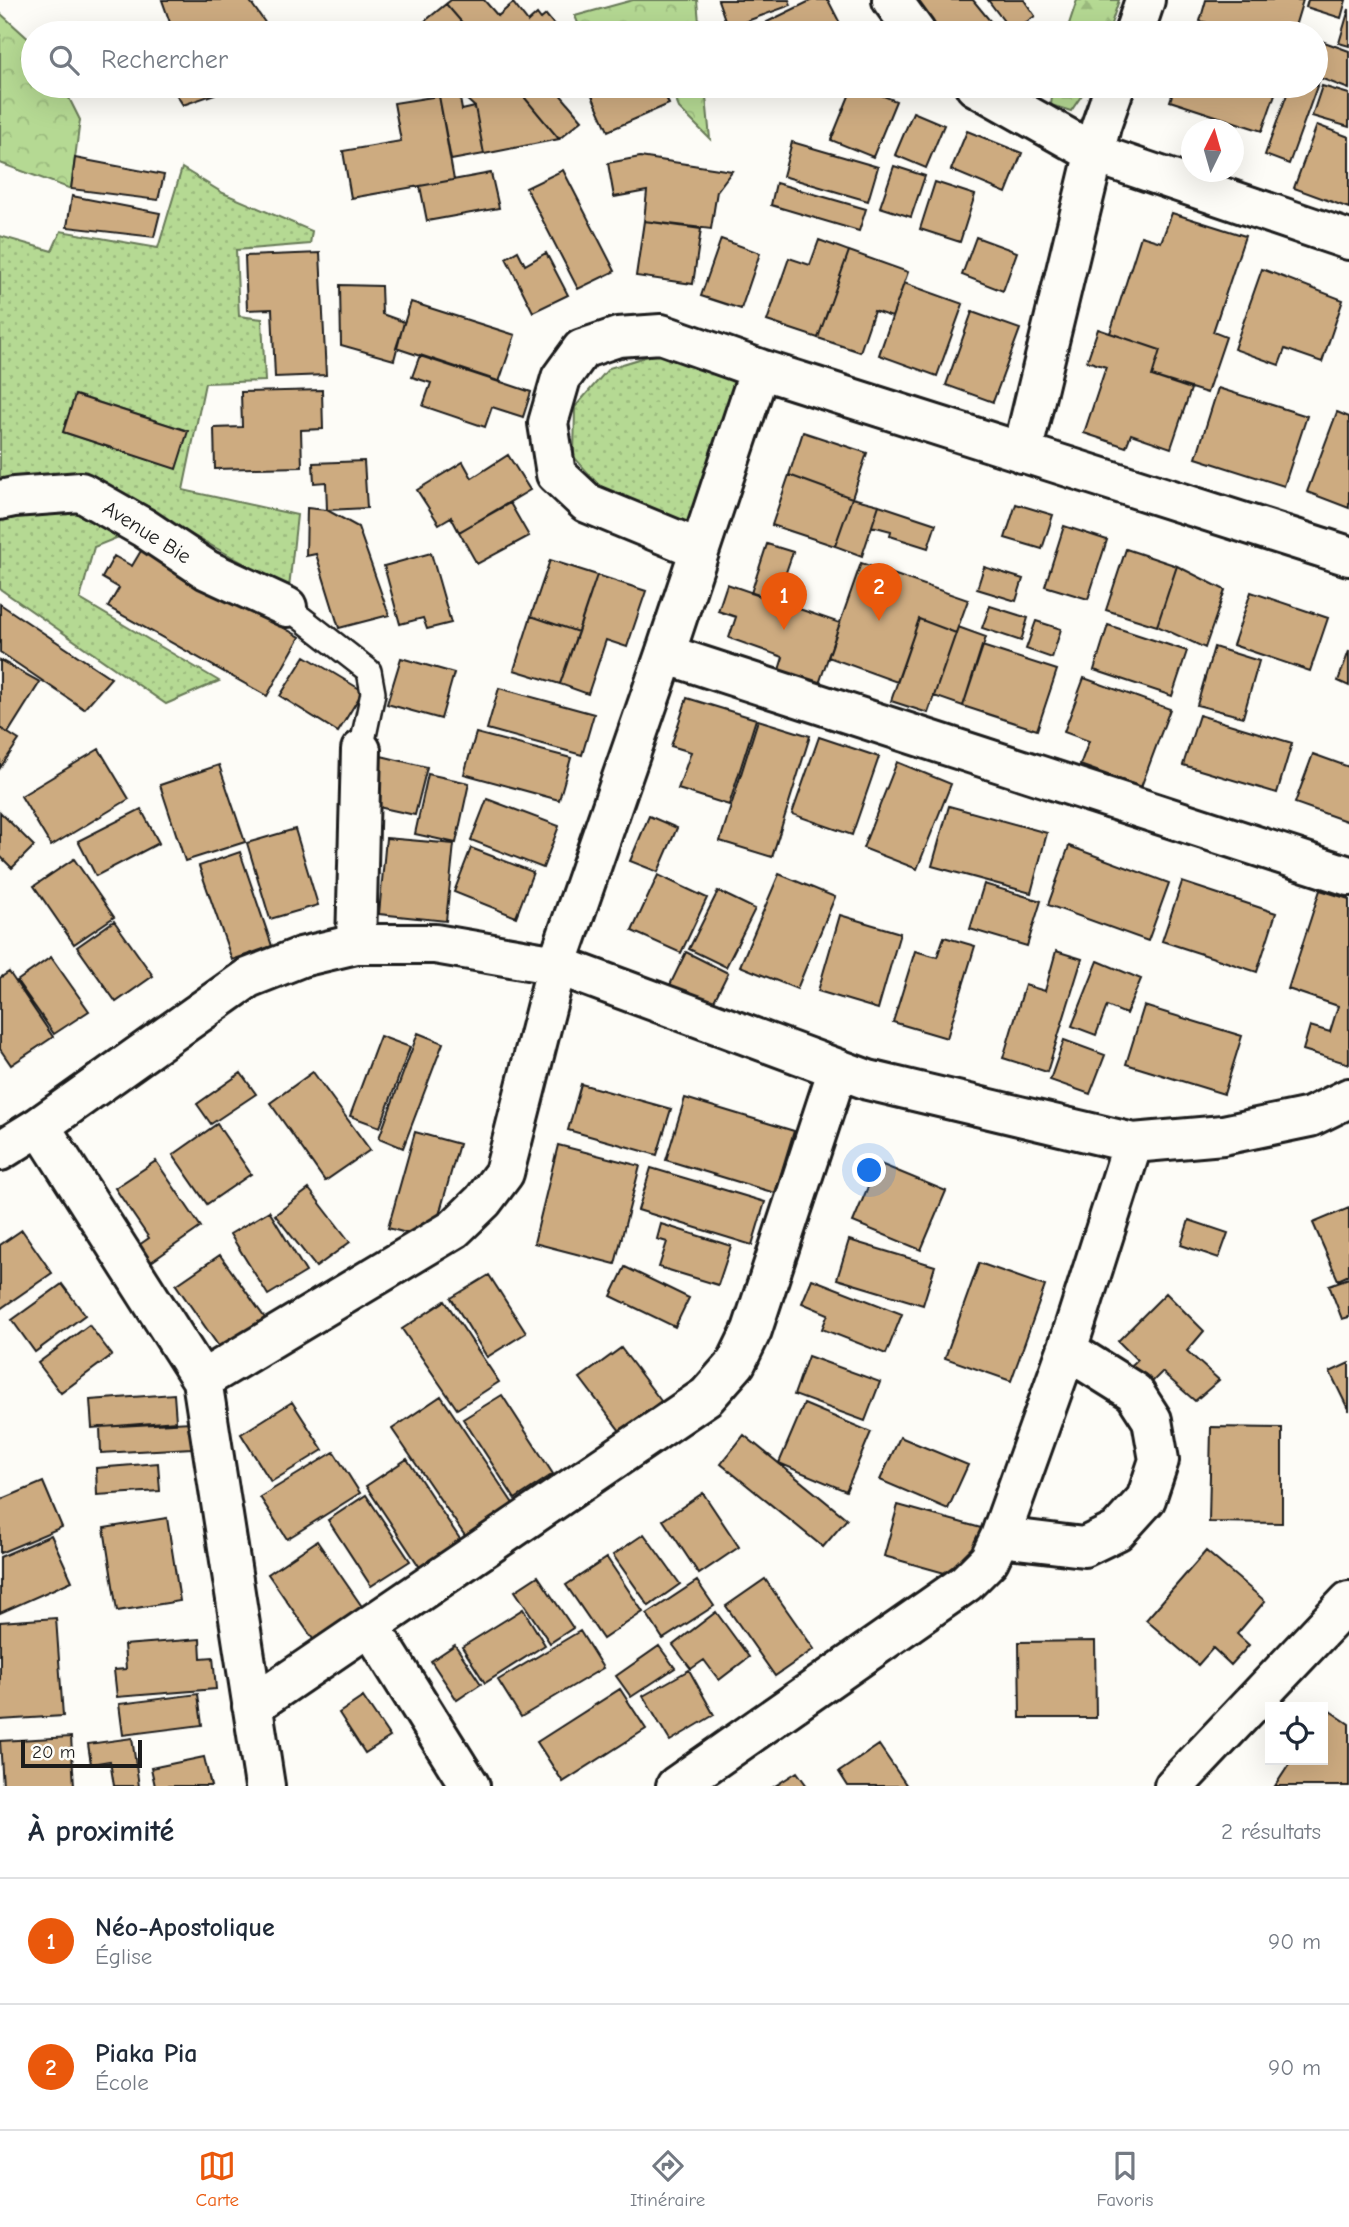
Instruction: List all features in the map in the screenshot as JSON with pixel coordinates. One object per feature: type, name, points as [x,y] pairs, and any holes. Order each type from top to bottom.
[{"type":"street","points":[[892,0],[907,21]]},
{"type":"street","points":[[1137,21],[1145,0]]},
{"type":"street","points":[[996,98],[1096,154],[1349,240]]},
{"type":"street","points":[[1022,453],[1101,126],[1111,98]]},
{"type":"street","points":[[699,549],[587,503],[556,474],[548,424],[561,378],[582,349],[618,337],[661,334],[760,369],[1349,556]]},
{"type":"street","points":[[202,1380],[454,1229],[483,1200],[504,1173],[557,965],[760,369]]},
{"type":"street","name":"Avenue Bie","points":[[0,500],[82,492],[144,528],[207,570],[287,607]]},
{"type":"street","points":[[665,653],[1349,876]]},
{"type":"street","points":[[356,944],[361,750]]},
{"type":"street","points":[[0,1151],[40,1126],[248,978],[301,957],[356,944],[435,944],[557,965],[868,1080],[1133,1143],[1236,1133],[1310,1117],[1349,1098]]},
{"type":"street","points":[[252,1706],[707,1396],[736,1363],[752,1330],[838,1069]]},
{"type":"street","points":[[40,1126],[202,1380],[265,1786]]},
{"type":"street","points":[[676,1786],[965,1583],[989,1560],[1000,1537],[1067,1349],[1133,1143]]},
{"type":"street","points":[[1000,1537],[1084,1547],[1117,1531],[1146,1499],[1159,1460],[1152,1420],[1134,1392],[1067,1349]]},
{"type":"street","points":[[1174,1786],[1349,1601]]},
{"type":"street","points":[[370,1626],[470,1786]]},
{"type":"lane","points":[[287,607],[369,671],[373,693],[361,750]]},
{"type":"green space","points":[[633,0],[697,0],[699,21],[577,21],[575,16]]},
{"type":"green space","points":[[1077,0],[1119,0],[1112,21],[1070,21]]},
{"type":"green space","points":[[0,13],[21,32],[21,98],[69,98],[80,120],[71,189],[0,163]]},
{"type":"green space","points":[[675,98],[706,98],[710,139],[679,108]]},
{"type":"green space","points":[[1052,98],[1080,98],[1071,111],[1051,105]]},
{"type":"green space","points":[[182,168],[223,193],[312,231],[310,244],[236,250],[239,316],[262,319],[265,381],[205,383],[183,490],[297,515],[289,588],[163,519],[94,547],[80,599],[219,681],[166,704],[0,589],[0,236],[52,251],[61,231],[158,248]],"holes":[[[76,395],[187,431],[175,468],[63,432]]]},
{"type":"green space","points":[[658,353],[736,380],[687,525],[609,497],[574,457],[575,407],[609,368]]},
{"type":"building","points":[[162,0],[249,0],[264,21],[169,21]]},
{"type":"building","points":[[451,0],[484,0],[498,16],[513,3],[527,21],[461,21],[446,4]]},
{"type":"building","points":[[718,0],[789,0],[791,5],[747,21],[726,21]]},
{"type":"building","points":[[812,0],[828,0],[839,21],[769,21]]},
{"type":"building","points":[[913,0],[973,0],[990,21],[928,21]]},
{"type":"building","points":[[988,0],[1024,0],[1035,16],[1028,21],[1004,21]]},
{"type":"building","points":[[1206,0],[1303,0],[1297,21],[1200,21]]},
{"type":"building","points":[[1308,0],[1346,0],[1341,18],[1306,7]]},
{"type":"building","points":[[446,4],[461,21],[425,21]]},
{"type":"building","points":[[1349,9],[1349,46],[1339,43]]},
{"type":"building","points":[[537,14],[541,19],[546,15],[551,21],[529,21]]},
{"type":"building","points":[[1328,43],[1349,51],[1349,89],[1328,81]]},
{"type":"building","points":[[1328,88],[1349,94],[1349,127],[1312,116],[1318,98],[1328,98]]},
{"type":"building","points":[[179,98],[203,98],[183,105]]},
{"type":"building","points":[[439,98],[460,98],[462,110],[475,107],[484,154],[451,160]]},
{"type":"building","points":[[439,98],[454,180],[351,198],[343,151],[401,141],[394,103]]},
{"type":"building","points":[[465,98],[525,98],[559,139],[484,154],[475,107]]},
{"type":"building","points":[[525,98],[563,98],[582,120],[559,139]]},
{"type":"building","points":[[593,98],[666,98],[669,104],[608,131]]},
{"type":"building","points":[[848,98],[889,98],[896,101],[873,157],[831,140]]},
{"type":"building","points":[[1171,98],[1274,98],[1262,131],[1244,125],[1244,119],[1225,119],[1170,101]]},
{"type":"building","points":[[1286,98],[1313,98],[1289,164],[1265,155]]},
{"type":"building","points":[[913,112],[944,125],[926,168],[895,155]]},
{"type":"building","points":[[1317,125],[1349,137],[1349,208],[1294,188]]},
{"type":"building","points":[[967,131],[1022,153],[1006,193],[951,170]]},
{"type":"building","points":[[792,142],[878,167],[868,201],[783,176]]},
{"type":"building","points":[[640,157],[732,171],[717,191],[711,229],[644,221],[647,191],[614,197],[608,163]]},
{"type":"building","points":[[75,158],[164,175],[158,200],[71,189]]},
{"type":"building","points":[[894,166],[925,176],[911,217],[880,207]]},
{"type":"building","points":[[563,170],[615,271],[578,289],[526,188]]},
{"type":"building","points":[[491,173],[499,208],[427,221],[420,186]]},
{"type":"building","points":[[935,182],[975,195],[960,242],[920,229]]},
{"type":"building","points":[[776,183],[866,209],[859,231],[771,205]]},
{"type":"building","points":[[72,196],[160,213],[154,237],[67,227]]},
{"type":"building","points":[[1172,213],[1245,236],[1213,332],[1226,337],[1207,393],[1152,376],[1160,350],[1110,333],[1141,236],[1161,242]]},
{"type":"building","points":[[644,221],[701,229],[693,284],[636,276]]},
{"type":"building","points":[[976,237],[1017,252],[1003,291],[962,275]]},
{"type":"building","points":[[721,239],[760,253],[741,309],[701,296]]},
{"type":"building","points":[[819,240],[849,251],[818,338],[767,321],[789,258],[810,265]]},
{"type":"building","points":[[518,251],[525,265],[546,253],[568,295],[533,312],[506,258]]},
{"type":"building","points":[[849,251],[908,272],[892,317],[874,311],[860,352],[818,338]]},
{"type":"building","points":[[320,253],[326,375],[275,377],[272,309],[247,310],[245,256]]},
{"type":"building","points":[[1262,269],[1343,300],[1322,362],[1285,349],[1279,365],[1234,349]]},
{"type":"building","points":[[904,283],[963,304],[937,376],[879,355]]},
{"type":"building","points":[[340,285],[381,286],[382,314],[404,322],[394,360],[341,345]]},
{"type":"building","points":[[411,302],[515,335],[499,382],[396,348]]},
{"type":"building","points":[[972,312],[1020,329],[993,402],[946,385]]},
{"type":"building","points":[[1098,329],[1160,350],[1152,376],[1191,389],[1171,448],[1131,434],[1126,447],[1084,433],[1106,367],[1087,361]]},
{"type":"building","points":[[420,355],[531,392],[523,417],[492,407],[485,427],[423,406],[431,383],[412,377]]},
{"type":"building","points":[[1218,388],[1307,416],[1284,486],[1196,458]]},
{"type":"building","points":[[322,390],[323,429],[301,430],[302,467],[215,469],[214,428],[242,427],[241,392]]},
{"type":"building","points":[[75,395],[188,431],[176,469],[63,432]]},
{"type":"building","points":[[1337,412],[1349,417],[1349,508],[1307,492]]},
{"type":"building","points":[[803,432],[867,453],[852,498],[789,475]]},
{"type":"building","points":[[508,455],[530,490],[459,532],[451,517],[439,524],[417,490],[463,462],[472,478]]},
{"type":"building","points":[[364,461],[367,508],[327,510],[326,482],[314,483],[313,463]]},
{"type":"building","points":[[789,475],[852,498],[835,546],[772,525]]},
{"type":"building","points":[[852,498],[879,505],[862,556],[835,546]]},
{"type":"building","points":[[510,503],[529,536],[477,564],[459,532]]},
{"type":"building","points":[[1016,504],[1053,515],[1042,549],[1005,538]]},
{"type":"building","points":[[879,505],[936,524],[928,548],[890,536],[891,531],[872,526]]},
{"type":"building","points":[[307,508],[327,510],[358,527],[389,615],[339,628],[316,554],[306,556]]},
{"type":"building","points":[[1064,526],[1107,540],[1088,599],[1045,586]]},
{"type":"building","points":[[767,544],[793,552],[776,601],[751,593]]},
{"type":"building","points":[[142,549],[300,637],[267,696],[108,607],[119,588],[102,578],[114,556],[132,566]]},
{"type":"building","points":[[1126,549],[1177,566],[1157,626],[1106,610]]},
{"type":"building","points":[[431,553],[451,623],[427,629],[423,618],[400,624],[384,566]]},
{"type":"building","points":[[550,560],[597,575],[578,632],[531,616]]},
{"type":"building","points":[[861,563],[968,600],[956,633],[919,619],[897,682],[828,657]]},
{"type":"building","points":[[1177,566],[1225,590],[1205,648],[1157,626]]},
{"type":"building","points":[[984,567],[1023,579],[1016,601],[977,589]]},
{"type":"building","points":[[597,575],[646,591],[627,647],[606,640],[588,694],[560,684]]},
{"type":"building","points":[[727,584],[840,623],[819,684],[779,670],[783,657],[729,638],[736,617],[718,611]]},
{"type":"building","points":[[1251,592],[1328,618],[1310,671],[1233,645]]},
{"type":"building","points":[[0,604],[111,678],[84,709],[0,652]]},
{"type":"building","points":[[990,606],[1028,618],[1021,641],[982,628]]},
{"type":"building","points":[[531,616],[578,632],[560,684],[514,670]]},
{"type":"building","points":[[919,619],[956,633],[928,713],[891,701]]},
{"type":"building","points":[[1036,621],[1061,629],[1052,658],[1026,649]]},
{"type":"building","points":[[1108,625],[1187,651],[1172,696],[1094,670]]},
{"type":"building","points":[[958,627],[986,637],[963,706],[934,696]]},
{"type":"building","points":[[982,646],[1057,670],[1037,730],[963,706]]},
{"type":"building","points":[[1214,647],[1259,661],[1243,717],[1197,705]]},
{"type":"building","points":[[1349,651],[1349,686],[1338,681]]},
{"type":"building","points":[[305,656],[363,691],[338,732],[280,696]]},
{"type":"building","points":[[401,658],[454,673],[441,719],[387,704]]},
{"type":"building","points":[[0,660],[40,682],[8,733],[0,728]]},
{"type":"building","points":[[1084,678],[1170,709],[1141,787],[1080,765],[1089,741],[1064,732]]},
{"type":"building","points":[[499,688],[594,714],[582,755],[487,729]]},
{"type":"building","points":[[687,698],[756,719],[729,805],[678,789],[691,752],[671,746]]},
{"type":"building","points":[[1199,715],[1292,743],[1277,793],[1183,765]]},
{"type":"building","points":[[758,720],[810,736],[772,857],[720,841]]},
{"type":"building","points":[[0,728],[19,740],[0,768]]},
{"type":"building","points":[[476,733],[571,758],[559,800],[464,774]]},
{"type":"building","points":[[819,737],[879,757],[852,835],[792,814]]},
{"type":"building","points":[[99,749],[129,799],[51,846],[21,796]]},
{"type":"building","points":[[1313,754],[1349,767],[1349,822],[1295,803]]},
{"type":"building","points":[[381,756],[427,767],[415,815],[369,805]]},
{"type":"building","points":[[897,762],[951,784],[917,869],[863,848]]},
{"type":"building","points":[[219,765],[245,842],[185,861],[160,785]]},
{"type":"building","points":[[428,774],[469,783],[456,843],[415,834]]},
{"type":"building","points":[[487,799],[559,826],[543,868],[471,840]]},
{"type":"building","points":[[949,806],[1047,833],[1031,893],[932,866]]},
{"type":"building","points":[[141,809],[159,843],[96,876],[78,841]]},
{"type":"building","points":[[0,812],[34,846],[12,868],[0,856]]},
{"type":"building","points":[[649,816],[677,828],[658,872],[630,861]]},
{"type":"building","points":[[295,829],[318,905],[270,919],[247,843]]},
{"type":"building","points":[[386,838],[454,844],[446,921],[379,914]]},
{"type":"building","points":[[1069,846],[1169,883],[1148,941],[1048,905]]},
{"type":"building","points":[[471,848],[533,872],[516,917],[454,892]]},
{"type":"building","points":[[240,852],[272,946],[232,960],[199,866]]},
{"type":"building","points":[[74,859],[114,917],[74,944],[34,886]]},
{"type":"building","points":[[779,874],[835,897],[797,989],[740,966]]},
{"type":"building","points":[[658,875],[707,898],[681,953],[632,931]]},
{"type":"building","points":[[1182,882],[1276,913],[1257,972],[1162,941]]},
{"type":"building","points":[[984,884],[1041,901],[1027,946],[970,929]]},
{"type":"building","points":[[1320,890],[1349,899],[1349,1064],[1303,1050],[1310,1026],[1330,1032],[1338,1006],[1288,989]]},
{"type":"building","points":[[718,891],[755,909],[726,967],[689,949]]},
{"type":"building","points":[[840,915],[900,933],[878,1009],[818,991]]},
{"type":"building","points":[[114,921],[153,976],[116,1002],[77,947]]},
{"type":"building","points":[[944,937],[975,946],[947,1038],[893,1022],[915,951],[937,957]]},
{"type":"building","points":[[1056,951],[1082,959],[1047,1072],[1003,1058],[1025,985],[1045,991]]},
{"type":"building","points":[[686,952],[728,973],[709,1011],[667,991]]},
{"type":"building","points":[[51,957],[89,1011],[54,1034],[17,981]]},
{"type":"building","points":[[1098,961],[1141,979],[1126,1014],[1107,1006],[1096,1035],[1072,1026]]},
{"type":"building","points":[[9,972],[53,1037],[11,1065],[0,1049],[0,978]]},
{"type":"building","points":[[1144,1006],[1242,1036],[1224,1094],[1126,1064]]},
{"type":"building","points":[[418,1033],[443,1043],[403,1148],[379,1138]]},
{"type":"building","points":[[380,1036],[410,1047],[380,1127],[350,1116]]},
{"type":"building","points":[[1064,1040],[1105,1055],[1090,1094],[1050,1080]]},
{"type":"building","points":[[313,1072],[370,1150],[325,1181],[270,1103]]},
{"type":"building","points":[[241,1073],[256,1094],[211,1124],[197,1104]]},
{"type":"building","points":[[581,1084],[671,1109],[657,1155],[568,1130]]},
{"type":"building","points":[[685,1098],[794,1131],[775,1193],[666,1160]]},
{"type":"building","points":[[217,1124],[251,1174],[207,1204],[173,1155]]},
{"type":"building","points":[[415,1132],[459,1144],[432,1240],[388,1228]]},
{"type":"building","points":[[558,1145],[640,1166],[615,1264],[534,1243]]},
{"type":"building","points":[[156,1161],[201,1227],[151,1262],[139,1245],[149,1238],[115,1188]]},
{"type":"building","points":[[878,1163],[946,1191],[921,1250],[853,1222]]},
{"type":"building","points":[[651,1168],[765,1202],[752,1245],[638,1210]]},
{"type":"building","points":[[309,1189],[350,1242],[316,1267],[275,1215]]},
{"type":"building","points":[[1349,1208],[1349,1275],[1338,1280],[1313,1223]]},
{"type":"building","points":[[269,1211],[306,1272],[268,1295],[230,1234]]},
{"type":"building","points":[[1189,1220],[1228,1233],[1219,1258],[1181,1245]]},
{"type":"building","points":[[661,1224],[731,1246],[718,1285],[659,1267],[667,1242],[657,1239]]},
{"type":"building","points":[[22,1230],[52,1273],[0,1309],[0,1245]]},
{"type":"building","points":[[849,1240],[935,1266],[923,1305],[837,1279]]},
{"type":"building","points":[[220,1255],[267,1321],[222,1351],[176,1285]]},
{"type":"building","points":[[979,1263],[1045,1286],[1011,1381],[945,1358]]},
{"type":"building","points":[[625,1267],[689,1298],[675,1327],[611,1296]]},
{"type":"building","points":[[489,1275],[526,1333],[487,1357],[451,1298]]},
{"type":"building","points":[[1349,1278],[1349,1317],[1342,1319],[1329,1285]]},
{"type":"building","points":[[812,1279],[902,1314],[886,1354],[822,1329],[828,1314],[802,1303]]},
{"type":"building","points":[[62,1284],[85,1315],[35,1352],[12,1320]]},
{"type":"building","points":[[1166,1293],[1204,1331],[1187,1351],[1219,1380],[1195,1401],[1162,1372],[1142,1392],[1124,1373],[1137,1360],[1118,1341]]},
{"type":"building","points":[[445,1301],[499,1382],[457,1409],[402,1329]]},
{"type":"building","points":[[89,1325],[112,1355],[61,1393],[38,1363]]},
{"type":"building","points":[[621,1348],[661,1401],[620,1431],[580,1378]]},
{"type":"building","points":[[808,1356],[880,1382],[865,1421],[794,1395]]},
{"type":"building","points":[[1349,1363],[1349,1411],[1330,1372]]},
{"type":"building","points":[[174,1394],[176,1421],[92,1428],[90,1400]]},
{"type":"building","points":[[502,1395],[553,1474],[515,1499],[463,1419]]},
{"type":"building","points":[[441,1396],[518,1511],[470,1543],[392,1429]]},
{"type":"building","points":[[292,1402],[323,1450],[271,1482],[241,1434]]},
{"type":"building","points":[[804,1404],[871,1432],[846,1491],[779,1463]]},
{"type":"building","points":[[191,1422],[192,1448],[101,1453],[100,1427]]},
{"type":"building","points":[[1211,1427],[1282,1428],[1282,1523],[1209,1522]]},
{"type":"building","points":[[744,1435],[847,1519],[823,1547],[721,1464]]},
{"type":"building","points":[[900,1437],[968,1465],[948,1509],[880,1480]]},
{"type":"building","points":[[334,1452],[360,1493],[287,1539],[260,1497]]},
{"type":"building","points":[[407,1459],[464,1545],[423,1572],[366,1486]]},
{"type":"building","points":[[158,1463],[160,1491],[97,1495],[96,1468]]},
{"type":"building","points":[[43,1482],[62,1527],[0,1553],[0,1500]]},
{"type":"building","points":[[703,1493],[739,1547],[699,1574],[663,1520]]},
{"type":"building","points":[[366,1495],[410,1561],[371,1586],[328,1520]]},
{"type":"building","points":[[898,1505],[981,1528],[966,1579],[884,1556]]},
{"type":"building","points":[[167,1518],[180,1601],[117,1611],[104,1528]]},
{"type":"building","points":[[644,1534],[680,1584],[649,1606],[613,1555]]},
{"type":"building","points":[[51,1535],[72,1581],[0,1613],[0,1557]]},
{"type":"building","points":[[317,1541],[363,1608],[315,1642],[268,1574]]},
{"type":"building","points":[[1206,1551],[1265,1601],[1237,1634],[1249,1645],[1231,1665],[1213,1648],[1198,1665],[1146,1620]]},
{"type":"building","points":[[607,1558],[643,1612],[603,1639],[566,1585]]},
{"type":"building","points":[[538,1576],[573,1628],[550,1643],[515,1591]]},
{"type":"building","points":[[765,1579],[814,1649],[775,1676],[726,1606]]},
{"type":"building","points":[[697,1581],[714,1606],[663,1639],[647,1614]]},
{"type":"building","points":[[523,1609],[545,1645],[485,1683],[462,1647]]},
{"type":"building","points":[[716,1612],[749,1657],[719,1680],[704,1660],[691,1669],[673,1645]]},
{"type":"building","points":[[56,1618],[63,1716],[0,1720],[0,1622]]},
{"type":"building","points":[[580,1631],[603,1668],[521,1717],[498,1680]]},
{"type":"building","points":[[200,1639],[201,1658],[213,1657],[216,1689],[117,1697],[114,1670],[126,1669],[124,1645]]},
{"type":"building","points":[[1095,1641],[1096,1718],[1020,1718],[1019,1642]]},
{"type":"building","points":[[455,1645],[481,1684],[457,1700],[431,1661]]},
{"type":"building","points":[[659,1646],[675,1668],[631,1697],[616,1676]]},
{"type":"building","points":[[689,1670],[714,1715],[670,1741],[643,1696]]},
{"type":"building","points":[[620,1689],[646,1729],[563,1782],[537,1742]]},
{"type":"building","points":[[198,1694],[202,1725],[123,1735],[119,1704]]},
{"type":"building","points":[[363,1697],[390,1737],[365,1753],[339,1713]]},
{"type":"building","points":[[1328,1710],[1349,1724],[1349,1786],[1275,1786],[1289,1765],[1328,1765]]},
{"type":"building","points":[[71,1737],[74,1786],[3,1786],[0,1741]]},
{"type":"building","points":[[132,1738],[139,1786],[114,1786],[110,1761],[91,1764],[88,1744]]},
{"type":"building","points":[[879,1745],[907,1786],[848,1786],[839,1772]]},
{"type":"building","points":[[204,1757],[211,1786],[155,1786],[151,1768]]},
{"type":"building","points":[[797,1772],[807,1786],[775,1786]]},
{"type":"place","name":"Piaka Pia","points":[[879,621]]},
{"type":"place","name":"Néo-Apostolique","points":[[784,630]]}]
